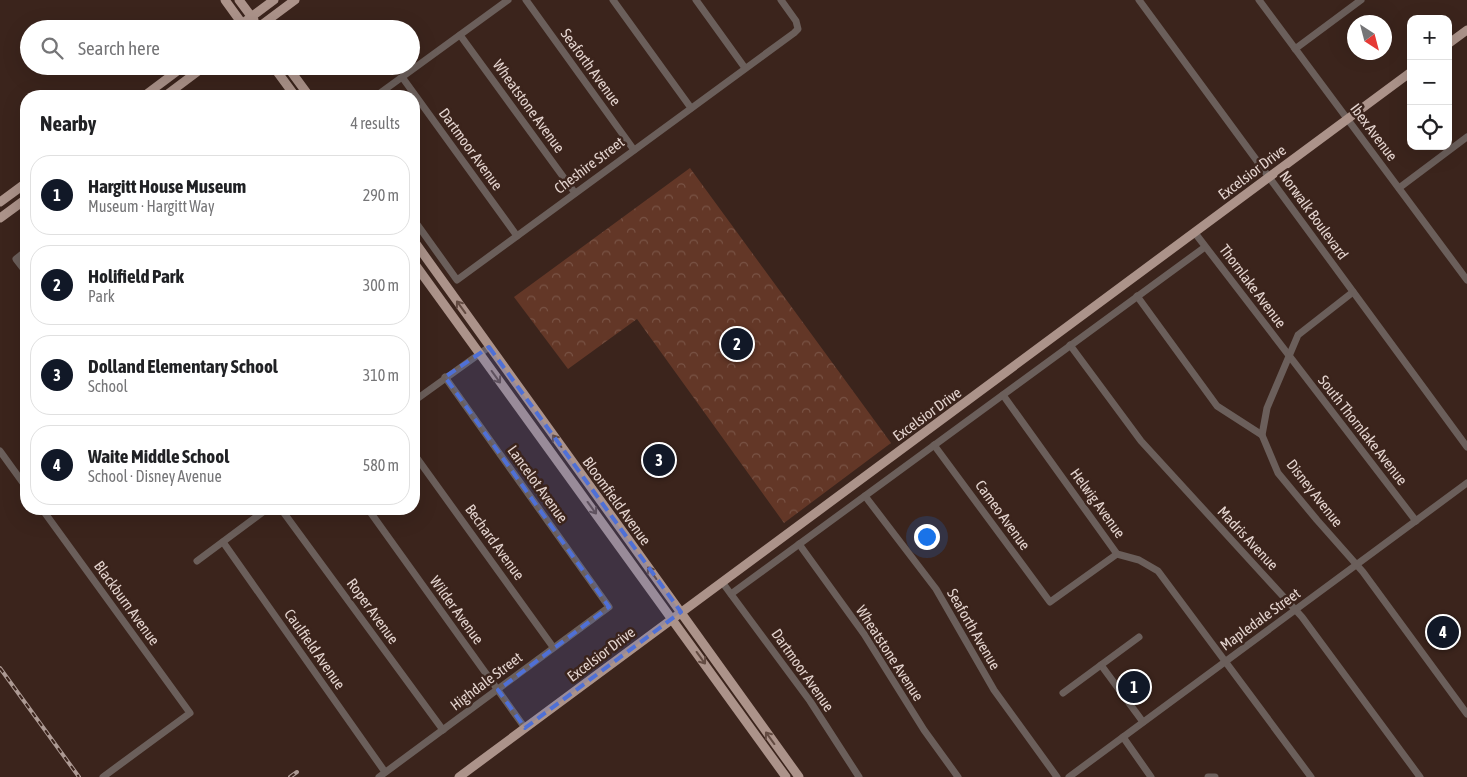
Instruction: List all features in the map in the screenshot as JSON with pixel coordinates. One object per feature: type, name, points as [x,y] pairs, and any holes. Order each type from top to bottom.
[{"type":"main road","points":[[225,0],[237,20]]},
{"type":"main road","points":[[239,0],[253,20]]},
{"type":"main road","points":[[248,20],[274,0]]},
{"type":"main road","points":[[269,20],[295,0]]},
{"type":"main road","points":[[1452,41],[1467,30]]},
{"type":"main road","points":[[152,90],[172,75]]},
{"type":"main road","points":[[173,90],[193,75]]},
{"type":"main road","points":[[280,75],[291,90]]},
{"type":"main road","points":[[293,75],[304,90]]},
{"type":"main road","name":"Excelsior Drive","points":[[459,777],[1407,75]]},
{"type":"main road","points":[[0,202],[20,187]]},
{"type":"main road","points":[[0,218],[20,203]]},
{"type":"main road","name":"Bloomfield Avenue","points":[[420,249],[799,777]]},
{"type":"main road","name":"Bloomfield Avenue","points":[[420,271],[786,777]]},
{"type":"street","points":[[420,64],[508,0]]},
{"type":"street","name":"Seaforth Avenue","points":[[526,0],[634,150]]},
{"type":"street","points":[[613,0],[691,108]]},
{"type":"street","points":[[696,0],[745,68]]},
{"type":"street","name":"Cheshire Street","points":[[420,228],[457,280],[798,29],[796,21],[781,0]]},
{"type":"street","name":"Norwalk Boulevard","points":[[1139,0],[1467,447]]},
{"type":"street","name":"Ibex Avenue","points":[[1259,0],[1467,280]]},
{"type":"street","points":[[1295,49],[1361,0]]},
{"type":"street","name":"Wheatstone Avenue","points":[[460,35],[575,193]]},
{"type":"street","points":[[384,90],[405,75]]},
{"type":"street","name":"Dartmoor Avenue","points":[[402,77],[411,90]]},
{"type":"street","name":"Dartmoor Avenue","points":[[420,102],[517,236]]},
{"type":"street","points":[[1399,188],[1467,137]]},
{"type":"street","name":"Thornlake Avenue","points":[[1195,233],[1289,356]]},
{"type":"street","name":"Excelsior Drive","points":[[731,594],[1205,247]]},
{"type":"street","points":[[1137,296],[1217,406],[1262,436],[1267,408],[1298,335],[1352,292]]},
{"type":"street","name":"Madris Avenue","points":[[1070,345],[1140,441],[1296,610],[1420,777]]},
{"type":"street","points":[[420,396],[489,347]]},
{"type":"street","name":"South Thornlake Avenue","points":[[1289,356],[1416,521]]},
{"type":"street","name":"Lancelot Avenue","points":[[445,377],[609,606]]},
{"type":"street","name":"Helwig Avenue","points":[[1003,395],[1117,554],[1139,560],[1158,571],[1311,777]]},
{"type":"street","name":"Disney Avenue","points":[[1262,436],[1278,473],[1316,520],[1357,564],[1467,714]]},
{"type":"street","name":"Cameo Avenue","points":[[934,445],[1050,602],[1117,554]]},
{"type":"street","points":[[0,451],[20,479]]},
{"type":"street","name":"Bechard Avenue","points":[[420,462],[554,647]]},
{"type":"street","name":"Mapledale Street","points":[[1069,777],[1467,483]]},
{"type":"street","name":"Seaforth Avenue","points":[[865,496],[936,589],[994,690],[1058,777]]},
{"type":"street","name":"Blackburn Avenue","points":[[46,515],[190,713],[103,777]]},
{"type":"street","points":[[197,560],[259,515]]},
{"type":"street","name":"Roper Avenue","points":[[285,515],[443,730]]},
{"type":"street","name":"Wilder Avenue","points":[[372,515],[525,728]]},
{"type":"street","name":"Caulfield Avenue","points":[[223,542],[382,775]]},
{"type":"street","name":"Wheatstone Avenue","points":[[799,544],[864,634],[924,730],[958,777]]},
{"type":"street","name":"Dartmoor Avenue","points":[[722,582],[810,701],[859,777]]},
{"type":"street","name":"Highdale Street","points":[[382,775],[609,606]]},
{"type":"street","points":[[1063,693],[1139,637]]},
{"type":"street","points":[[1100,665],[1143,722]]},
{"type":"street","points":[[1122,737],[1151,777]]},
{"type":"street","points":[[1208,777],[1215,777]]},
{"type":"highlighted area","points":[[489,347],[681,612],[525,728],[498,690],[609,607],[445,377]]},
{"type":"green space","points":[[690,168],[891,443],[784,523],[637,319],[568,369],[514,297]]},
{"type":"railway","points":[[0,668],[79,777]]},
{"type":"railway","points":[[290,777],[297,772]]},
{"type":"place","name":"Holifield Park","points":[[737,344]]},
{"type":"place","name":"Dolland Elementary School","points":[[659,460]]},
{"type":"place","name":"Waite Middle School","points":[[1443,632]]},
{"type":"place","name":"Hargitt House Museum","points":[[1134,687]]}]
